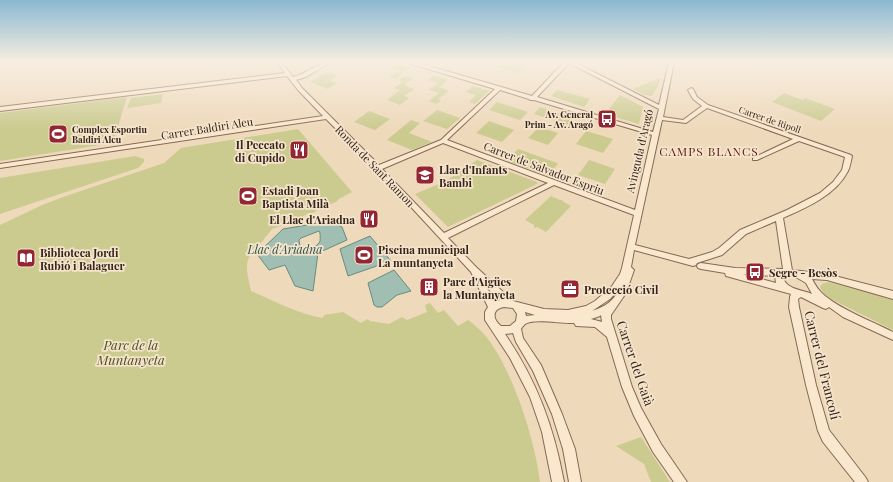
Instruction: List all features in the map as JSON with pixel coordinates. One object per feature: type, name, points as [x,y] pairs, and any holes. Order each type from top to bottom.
[{"type":"street","points":[[0,109],[202,84]]},
{"type":"street","name":"Ronda de Sant Ramon","points":[[296,84],[378,168],[473,269],[523,315],[519,325],[519,339],[536,368],[557,414],[569,449],[575,482]]},
{"type":"street","points":[[485,84],[654,134]]},
{"type":"street","points":[[532,99],[546,84]]},
{"type":"street","points":[[615,84],[661,108]]},
{"type":"street","name":"Avinguda d'Aragó","points":[[609,310],[618,301],[628,281],[634,248],[631,245],[654,134],[667,84]]},
{"type":"street","points":[[378,168],[444,141],[498,89]]},
{"type":"street","name":"Carrer de Ripoll","points":[[691,90],[695,98],[706,106],[849,156],[848,165],[842,177],[810,202],[780,217]]},
{"type":"street","points":[[659,118],[684,122],[706,106]]},
{"type":"street","name":"Carrer Baldiri Aleu","points":[[0,166],[327,117]]},
{"type":"street","name":"Carrer Baldiri Aleu","points":[[0,170],[265,129],[273,125]]},
{"type":"street","points":[[755,159],[800,138]]},
{"type":"street","name":"Carrer de Salvador Espriu","points":[[444,141],[553,182],[637,218]]},
{"type":"street","points":[[443,236],[553,182]]},
{"type":"street","points":[[688,262],[718,253],[741,233],[780,217],[785,272]]},
{"type":"street","name":"Avinguda d'Aragó","points":[[513,305],[544,313],[572,313],[589,309],[604,301],[615,285],[630,225],[637,218]]},
{"type":"street","name":"Avinguda d'Aragó","points":[[615,285],[623,277],[630,248],[634,248]]},
{"type":"street","points":[[634,248],[801,294],[893,336]]},
{"type":"street","points":[[702,266],[735,271],[785,272],[827,277],[893,295]]},
{"type":"street","name":"Ronda de Sant Ramon","points":[[473,269],[492,307],[489,318],[530,385],[548,434],[558,482]]},
{"type":"street","points":[[785,272],[779,276],[780,282],[788,290]]},
{"type":"street","points":[[799,274],[805,278],[811,287],[826,302],[851,316]]},
{"type":"street","points":[[801,294],[811,292],[811,287],[817,281],[824,279],[845,282]]},
{"type":"street","name":"Carrer del Francolí","points":[[801,294],[794,297],[794,307],[811,385],[824,431],[862,482]]},
{"type":"street","points":[[492,307],[500,303],[513,305]]},
{"type":"street","points":[[495,326],[503,330],[531,319],[574,319],[609,310]]},
{"type":"street","name":"Carrer del Gaià","points":[[609,310],[606,319],[627,387],[637,412],[666,463],[681,482]]},
{"type":"street","points":[[531,319],[562,324],[588,322],[595,323],[607,331],[613,341]]},
{"type":"green space","points":[[316,84],[335,84],[328,89]]},
{"type":"green space","points":[[399,84],[405,84],[414,89],[404,96],[409,98],[400,105],[387,100],[400,90],[394,88]]},
{"type":"green space","points":[[436,84],[442,84],[439,87],[449,91],[438,99],[441,101],[436,104],[429,101],[439,93],[429,90]]},
{"type":"green space","points":[[644,84],[658,84],[652,96],[645,95],[633,89]]},
{"type":"green space","points":[[473,86],[489,91],[475,104],[469,102],[476,95],[466,92]]},
{"type":"green space","points":[[557,90],[590,99],[584,107],[551,96]]},
{"type":"green space","points":[[784,93],[803,100],[805,98],[835,109],[821,121],[772,102]]},
{"type":"green space","points":[[163,94],[161,103],[127,108],[131,98]]},
{"type":"green space","points":[[620,95],[643,107],[639,124],[605,114]]},
{"type":"green space","name":"Complex Esportiu Baldiri Aleu","points":[[127,97],[113,143],[0,161],[0,113]]},
{"type":"green space","points":[[497,102],[528,112],[520,120],[489,110]]},
{"type":"green space","points":[[540,107],[573,118],[568,125],[534,114]]},
{"type":"green space","points":[[437,110],[460,118],[447,129],[423,121]]},
{"type":"green space","points":[[369,111],[390,119],[375,130],[354,122]]},
{"type":"green space","points":[[411,120],[420,123],[409,133],[432,142],[412,150],[387,140]]},
{"type":"green space","points":[[489,121],[514,130],[502,142],[476,133]]},
{"type":"green space","points":[[539,127],[558,133],[548,145],[528,138]]},
{"type":"green space","name":"Parc de la Muntanyeta","points":[[298,129],[352,192],[312,214],[309,213],[295,221],[272,229],[261,243],[258,242],[250,255],[247,265],[251,291],[295,310],[323,318],[324,315],[343,312],[361,323],[367,319],[370,321],[389,324],[402,317],[407,320],[427,312],[425,305],[430,303],[438,313],[444,310],[458,326],[468,320],[484,334],[494,348],[513,384],[521,404],[533,445],[540,482],[0,482],[0,225],[42,205],[164,163],[181,148]]},
{"type":"green space","points":[[586,131],[613,139],[603,153],[576,144]]},
{"type":"green space","points":[[518,149],[558,164],[547,176],[507,161]]},
{"type":"green space","points":[[135,156],[144,159],[144,162],[138,168],[0,214],[0,178]]},
{"type":"green space","points":[[477,160],[537,182],[537,184],[448,227],[415,194],[446,181]]},
{"type":"green space","points":[[589,160],[615,169],[605,184],[578,175]]},
{"type":"green space","points":[[551,196],[563,200],[562,201],[571,206],[546,232],[537,227],[535,228],[534,225],[525,220]]},
{"type":"green space","points":[[828,282],[893,300],[893,330],[825,296],[820,287],[822,284]]},
{"type":"green space","points":[[641,437],[670,482],[651,482],[644,464],[616,446]]},
{"type":"water","name":"Llac d'Ariadna","points":[[326,219],[342,227],[347,240],[318,253],[313,291],[295,286],[285,265],[269,270],[257,254],[283,229],[313,224]],"holes":[[[319,231],[320,241],[317,245],[310,248],[300,246],[299,240],[301,238]]]},
{"type":"water","name":"Piscina municipal La muntanyeta","points":[[370,236],[391,261],[348,276],[340,249]]},
{"type":"water","name":"Piscina municipal La muntanyeta","points":[[394,270],[411,291],[397,295],[382,307],[377,307],[374,305],[368,283]]},
{"type":"place","name":"Av. General Prim - Av. Aragó","points":[[607,119]]},
{"type":"place","name":"Complex Esportiu Baldiri Aleu","points":[[58,134]]},
{"type":"place","name":"Il Peccato di Cupido","points":[[299,150]]},
{"type":"place","name":"Llar d'Infants Bambi","points":[[425,175]]},
{"type":"place","name":"Estadi Joan Baptista Milà","points":[[248,196]]},
{"type":"place","name":"El Llac d'Ariadna","points":[[369,219]]},
{"type":"place","name":"Piscina municipal La muntanyeta","points":[[364,255]]},
{"type":"place","name":"Biblioteca Jordi Rubió i Balaguer","points":[[26,258]]},
{"type":"place","name":"Segre - Besòs","points":[[755,272]]},
{"type":"place","name":"Parc d'Aigües la Muntanyeta","points":[[429,287]]},
{"type":"place","name":"Protecció Civil","points":[[570,289]]},
{"type":"district","name":"CAMPS BLANCS","points":[[709,151]]}]
